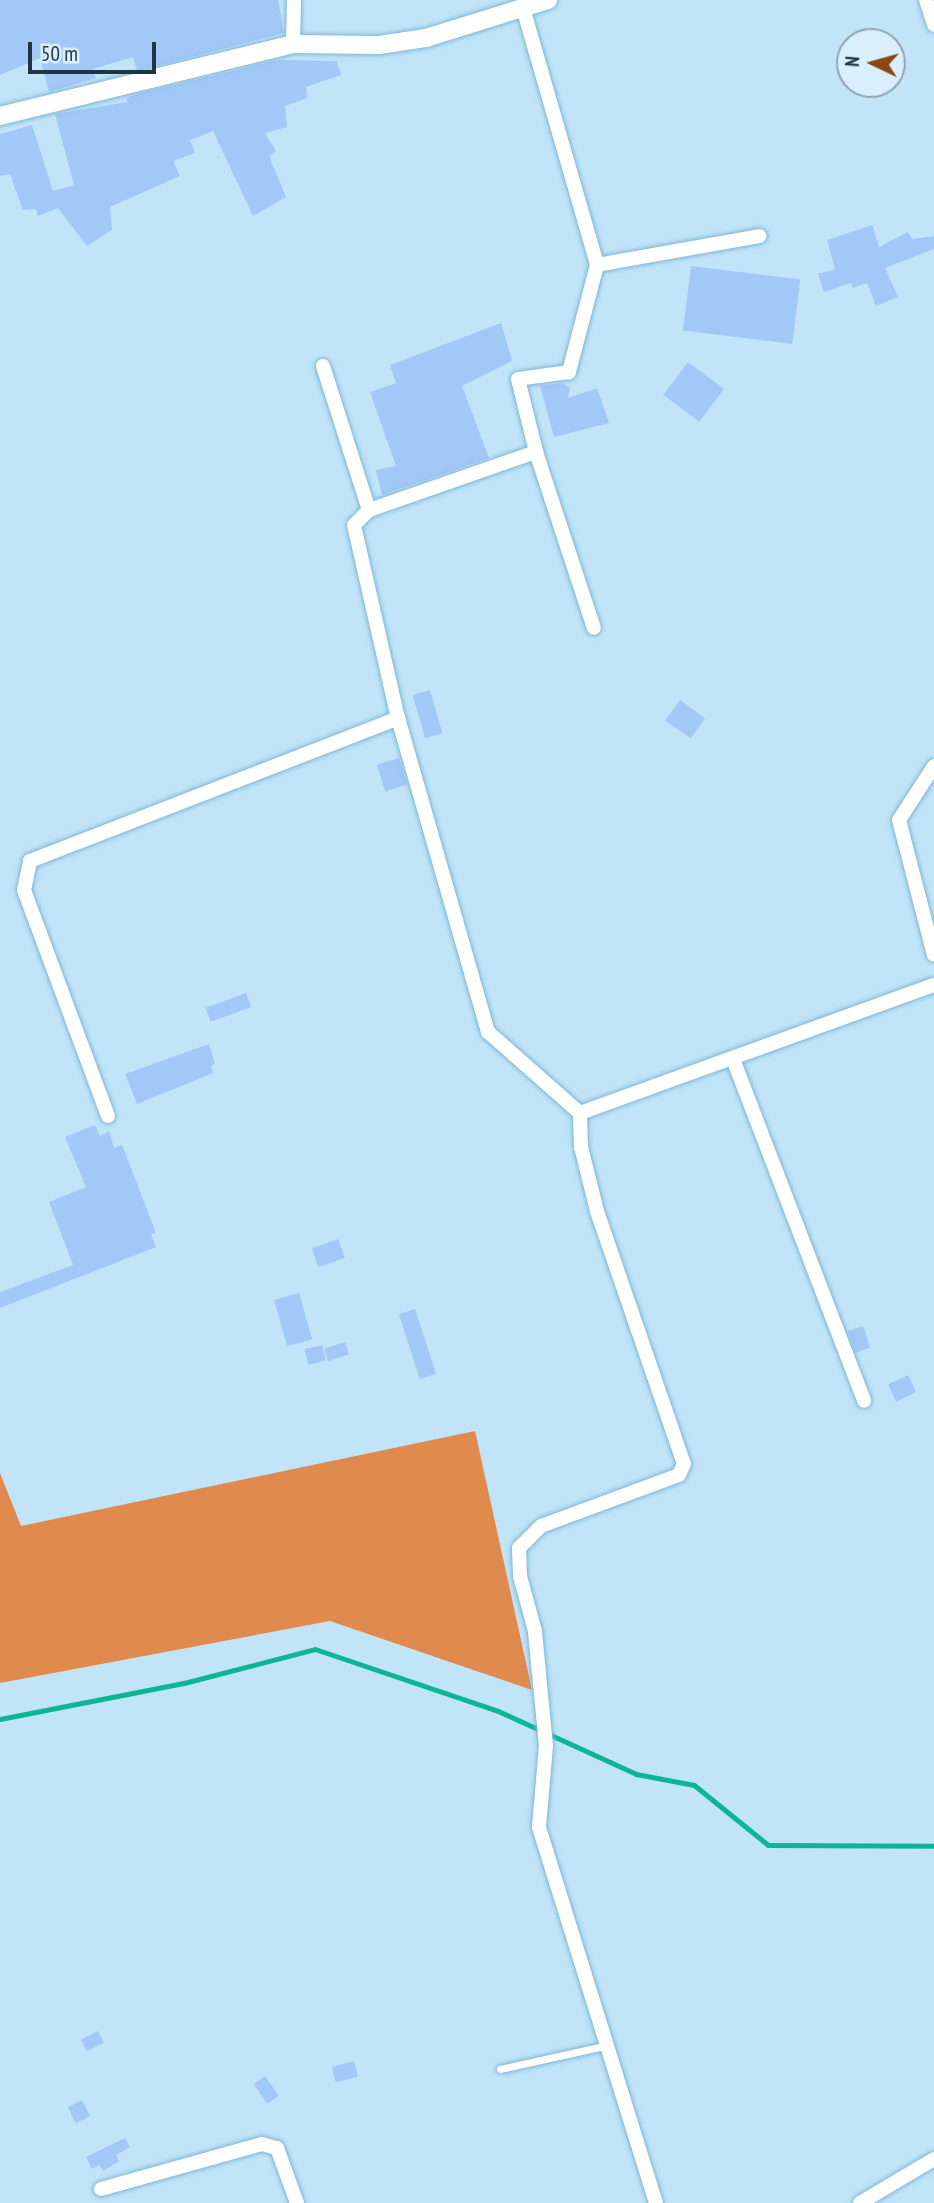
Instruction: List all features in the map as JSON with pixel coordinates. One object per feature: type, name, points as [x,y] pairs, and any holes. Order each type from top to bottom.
[{"type":"street","points":[[293,44],[294,0]]},
{"type":"street","points":[[0,116],[293,44],[379,45],[426,37],[548,0]]},
{"type":"street","points":[[926,0],[934,25]]},
{"type":"street","points":[[523,8],[597,265],[569,372],[518,379],[536,452],[594,628]]},
{"type":"street","points":[[597,265],[759,236]]},
{"type":"street","points":[[323,366],[369,510]]},
{"type":"street","points":[[536,452],[369,510],[354,525],[398,718],[488,1032],[580,1114],[581,1147],[597,1211],[684,1464],[679,1475],[541,1526],[519,1548],[520,1576],[535,1631],[546,1746],[539,1827],[656,2203]]},
{"type":"street","points":[[108,1116],[24,890],[30,861],[398,718]]},
{"type":"street","points":[[934,766],[899,820],[934,955]]},
{"type":"street","points":[[580,1114],[934,985]]},
{"type":"street","points":[[733,1059],[864,1401]]},
{"type":"street","points":[[101,2189],[262,2144],[277,2148],[298,2203]]},
{"type":"street","points":[[860,2203],[934,2159]]},
{"type":"lane","points":[[500,2069],[608,2045]]},
{"type":"shaded area","points":[[475,1431],[532,1690],[330,1621],[0,1683],[0,1473],[21,1526]]},
{"type":"building","points":[[0,0],[278,0],[284,33],[137,71],[133,57],[93,69],[96,78],[49,92],[40,58],[0,75]]},
{"type":"building","points":[[278,60],[337,61],[341,75],[306,87],[307,98],[285,106],[287,127],[265,133],[276,151],[269,156],[286,197],[253,216],[213,131],[190,140],[195,153],[173,161],[180,176],[110,207],[112,230],[87,246],[58,208],[38,216],[36,209],[23,210],[10,174],[0,176],[0,134],[32,125],[53,191],[74,185],[55,114],[128,102],[126,98],[141,93]]},
{"type":"building","points":[[872,225],[879,247],[908,232],[912,239],[934,236],[934,249],[885,268],[898,297],[876,306],[867,283],[853,288],[851,283],[824,292],[818,274],[835,269],[827,240]]},
{"type":"building","points":[[691,266],[800,279],[792,344],[683,331]]},
{"type":"building","points":[[501,323],[512,361],[462,386],[489,458],[382,495],[376,470],[396,466],[370,392],[396,383],[390,365]]},
{"type":"building","points":[[688,362],[724,389],[699,422],[663,395]]},
{"type":"building","points":[[562,383],[570,388],[568,398],[597,388],[609,423],[554,437],[540,386]]},
{"type":"building","points":[[430,690],[442,733],[425,738],[413,695]]},
{"type":"building","points":[[680,700],[705,718],[690,738],[665,720]]},
{"type":"building","points":[[399,758],[407,785],[385,792],[377,765]]},
{"type":"building","points":[[246,993],[251,1007],[211,1022],[206,1008]]},
{"type":"building","points":[[209,1044],[215,1064],[211,1066],[213,1073],[137,1104],[125,1074]]},
{"type":"building","points":[[95,1125],[100,1136],[109,1131],[114,1148],[122,1145],[156,1233],[151,1234],[156,1247],[0,1308],[0,1292],[73,1265],[49,1202],[86,1187],[65,1137]]},
{"type":"building","points":[[338,1239],[345,1258],[319,1267],[312,1249]]},
{"type":"building","points":[[299,1293],[312,1339],[287,1346],[274,1300]]},
{"type":"building","points":[[415,1309],[436,1374],[420,1379],[399,1314]]},
{"type":"building","points":[[863,1326],[870,1348],[855,1353],[848,1331]]},
{"type":"building","points":[[345,1342],[349,1354],[328,1361],[324,1349]]},
{"type":"building","points":[[322,1345],[326,1361],[308,1365],[305,1349]]},
{"type":"building","points":[[908,1375],[916,1392],[896,1402],[888,1384]]},
{"type":"building","points":[[98,2031],[104,2043],[87,2051],[81,2040]]},
{"type":"building","points":[[354,2061],[358,2076],[336,2082],[332,2067]]},
{"type":"building","points":[[265,2076],[279,2096],[267,2104],[254,2084]]},
{"type":"building","points":[[82,2100],[90,2116],[76,2123],[68,2107]]},
{"type":"building","points":[[125,2138],[130,2147],[116,2155],[119,2161],[103,2171],[99,2165],[92,2169],[86,2157]]},
{"type":"waterway","points":[[0,1719],[184,1683],[315,1649],[498,1711],[636,1774],[694,1785],[768,1845],[934,1846]]}]
